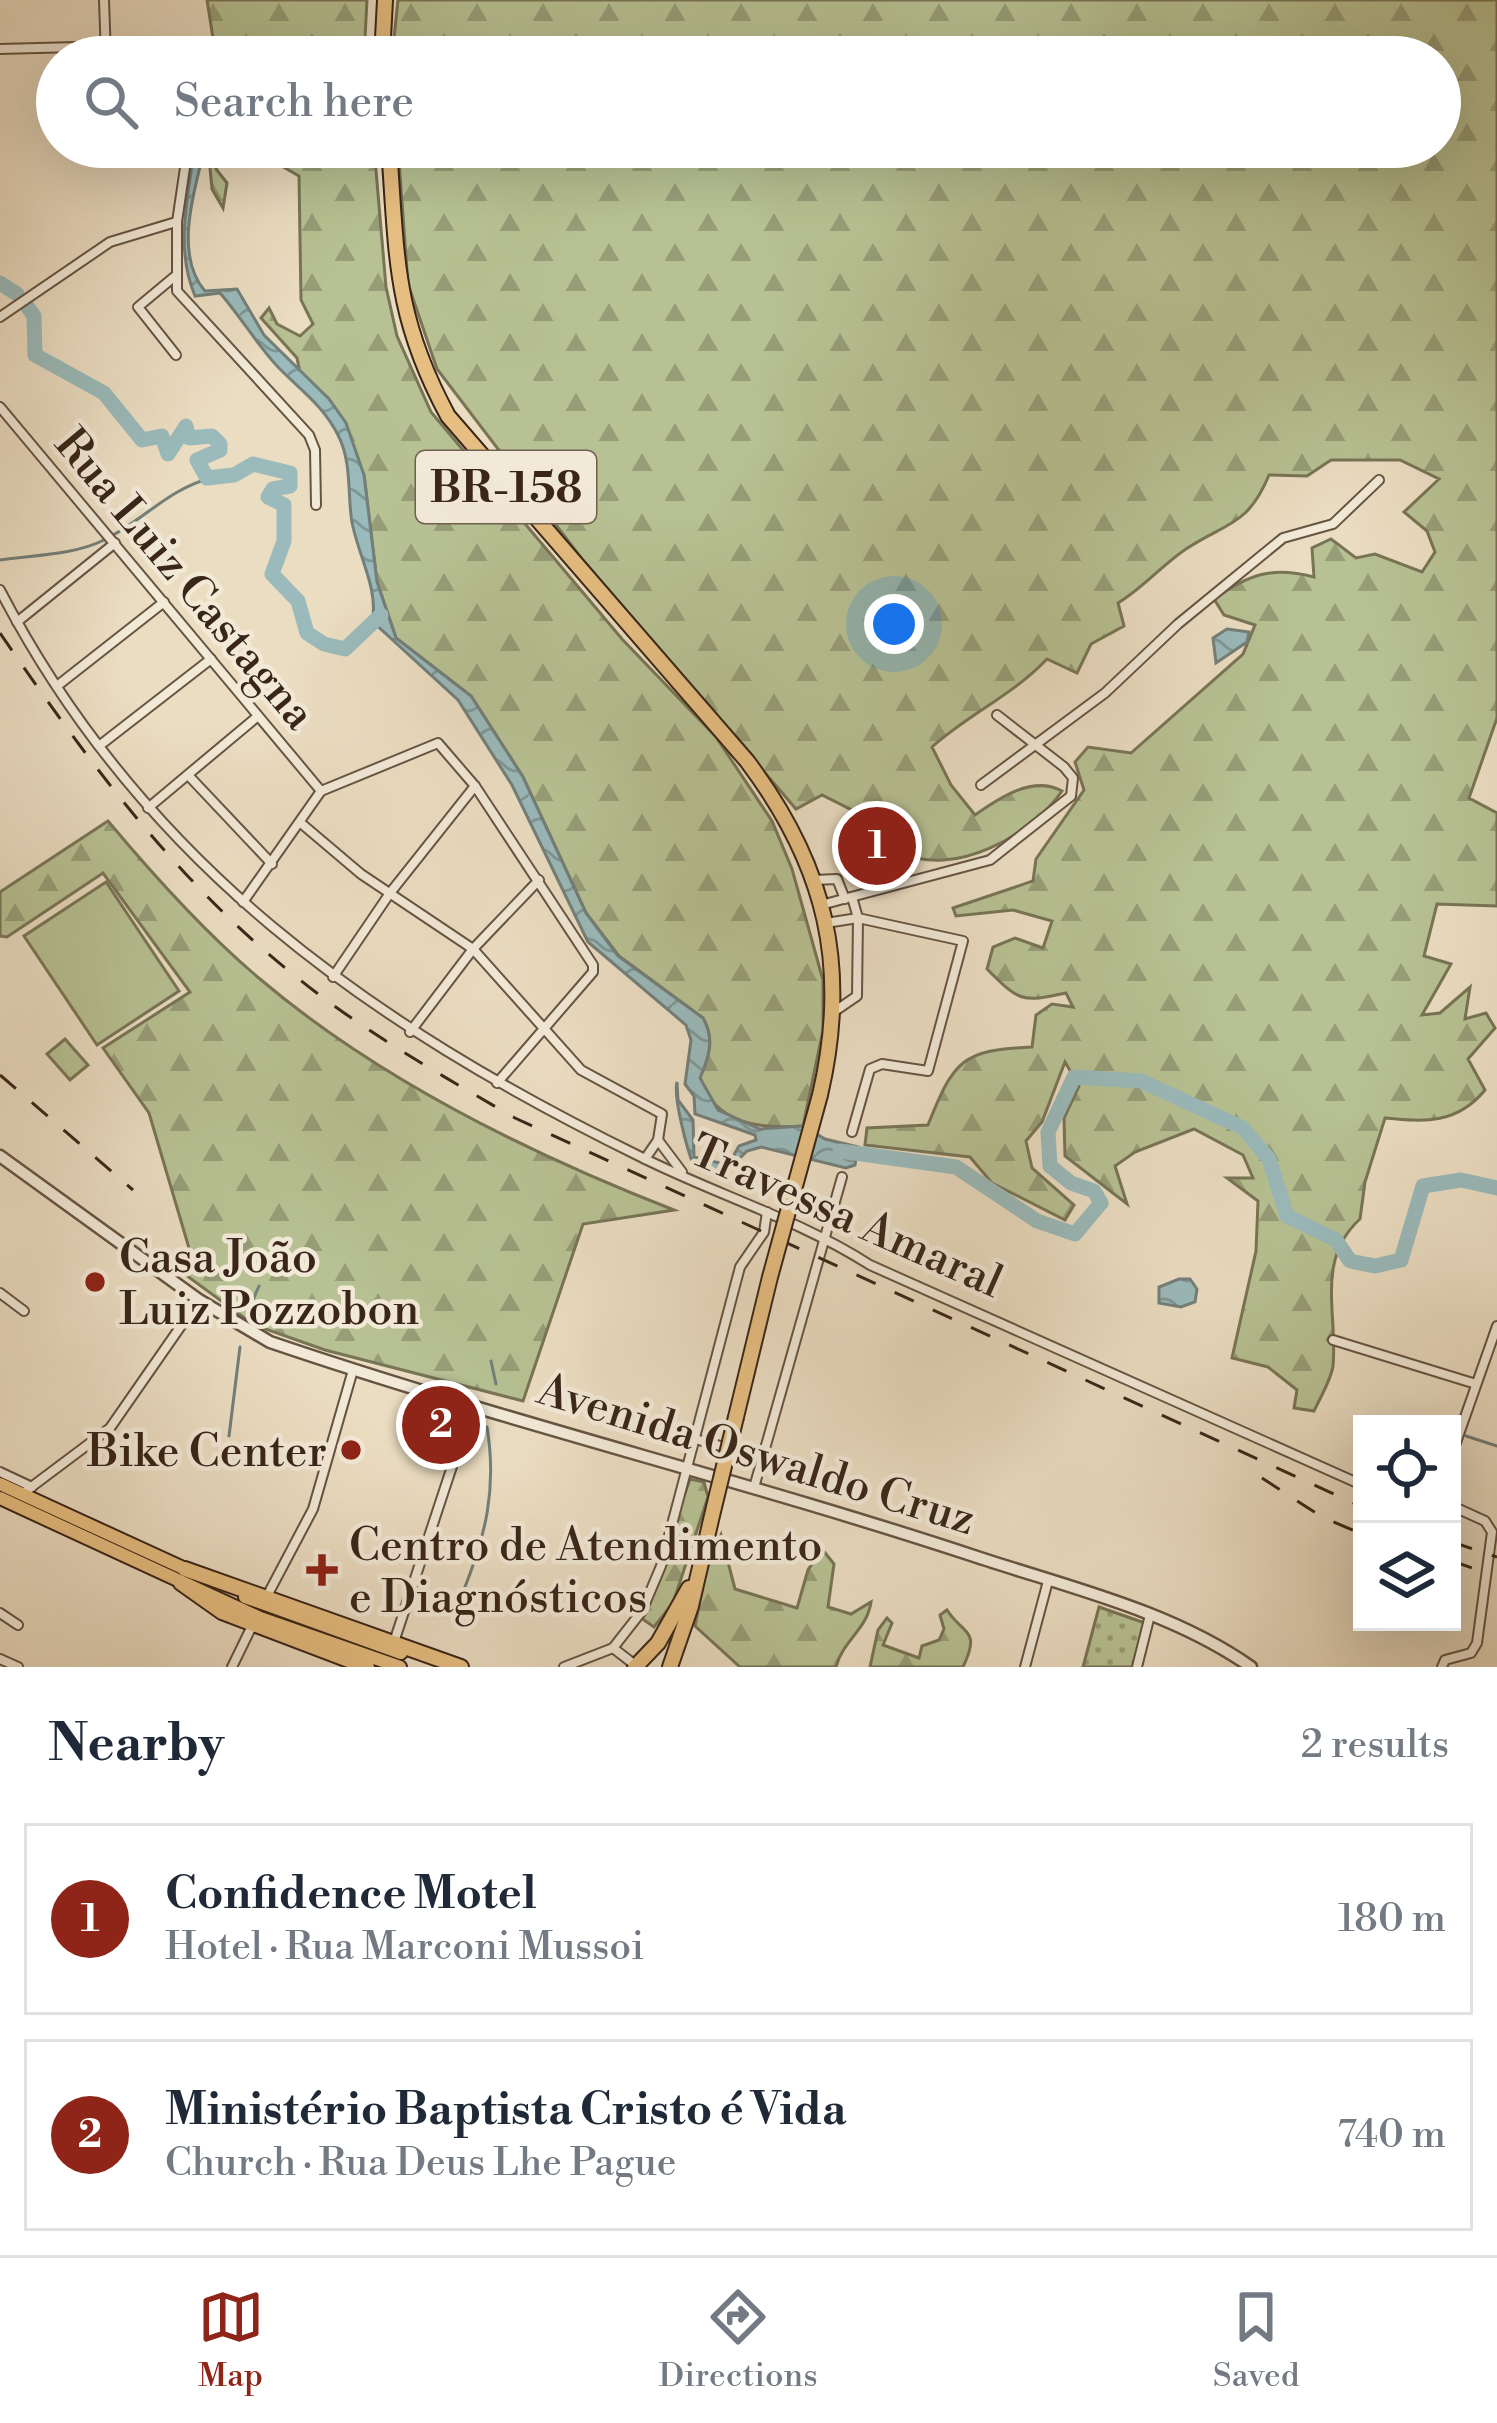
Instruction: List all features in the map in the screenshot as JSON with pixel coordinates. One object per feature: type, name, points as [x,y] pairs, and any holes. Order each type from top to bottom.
[{"type":"highway","points":[[383,36],[385,0]]},
{"type":"highway","name":"BR-158","points":[[391,168],[403,312],[422,368],[448,416],[747,760],[787,814],[826,923],[836,1011],[820,1095],[670,1667]]},
{"type":"highway","name":"BR-158","points":[[635,1667],[667,1629],[700,1566]]},
{"type":"highway","points":[[183,1576],[267,1596],[461,1667]]},
{"type":"highway","points":[[183,1576],[209,1606],[367,1667]]},
{"type":"main road","points":[[0,1484],[13,1499],[183,1576],[260,1618],[400,1667]]},
{"type":"main road","points":[[183,1576],[442,1667]]},
{"type":"street","points":[[104,0],[105,36]]},
{"type":"street","points":[[0,49],[36,50]]},
{"type":"street","points":[[185,168],[174,277],[186,302],[309,435],[315,450],[316,505]]},
{"type":"street","points":[[0,317],[110,242],[177,222]]},
{"type":"street","points":[[174,277],[138,307],[176,355]]},
{"type":"street","name":"Rua Luiz Castagna","points":[[0,407],[321,791]]},
{"type":"street","points":[[981,785],[1106,693],[1178,624],[1283,538],[1333,524],[1379,480]]},
{"type":"street","points":[[17,622],[115,543]]},
{"type":"street","points":[[0,590],[99,746],[148,808],[243,902],[333,977],[410,1032],[645,1160]]},
{"type":"street","points":[[57,686],[164,602]]},
{"type":"street","points":[[99,746],[211,658]]},
{"type":"street","points":[[821,905],[990,860],[1020,841],[1074,789],[1073,778],[997,715]]},
{"type":"street","points":[[148,808],[258,716]]},
{"type":"street","points":[[243,902],[321,791],[438,743],[476,786],[593,965],[497,1083]]},
{"type":"street","points":[[188,775],[272,864]]},
{"type":"street","points":[[333,977],[390,893],[476,786]]},
{"type":"street","name":"Travessa Amaral","points":[[302,824],[472,949],[540,1031],[581,1070],[662,1114],[658,1140],[645,1160],[826,1237],[870,1265],[1353,1481]]},
{"type":"street","points":[[814,880],[837,879],[858,918],[857,996],[836,1011]]},
{"type":"street","points":[[410,1032],[472,949],[539,880]]},
{"type":"street","points":[[826,923],[858,918],[963,941],[928,1071],[882,1064],[870,1069],[852,1132]]},
{"type":"street","points":[[658,1140],[686,1177]]},
{"type":"street","name":"Avenida Oswaldo Cruz","points":[[0,1156],[251,1334],[353,1370],[755,1484],[1048,1581],[1214,1641],[1251,1667]]},
{"type":"street","points":[[755,1484],[842,1177]]},
{"type":"street","points":[[564,1667],[613,1648],[642,1611],[661,1566],[740,1267],[764,1232],[766,1212]]},
{"type":"street","points":[[0,1293],[24,1311]]},
{"type":"street","points":[[0,1472],[13,1499],[110,1428],[199,1300]]},
{"type":"street","points":[[1461,1428],[1497,1326]]},
{"type":"street","points":[[1333,1340],[1476,1384]]},
{"type":"street","points":[[267,1596],[313,1509],[353,1370]]},
{"type":"street","points":[[394,1644],[472,1404]]},
{"type":"street","points":[[694,1439],[764,1458]]},
{"type":"street","points":[[1444,1663],[1465,1657],[1474,1648],[1490,1554],[1490,1526],[1461,1511]]},
{"type":"street","points":[[1024,1667],[1048,1581]]},
{"type":"street","points":[[0,1613],[18,1625]]},
{"type":"street","points":[[1137,1667],[1150,1616]]},
{"type":"street","points":[[232,1667],[252,1625]]},
{"type":"street","points":[[613,1648],[635,1667]]},
{"type":"street","points":[[0,1659],[18,1667]]},
{"type":"green space","points":[[207,0],[367,0],[365,36],[213,36]]},
{"type":"green space","points":[[398,0],[1497,0],[1497,718],[1469,798],[1497,813],[1497,906],[1437,904],[1424,956],[1451,964],[1422,1015],[1440,1013],[1470,987],[1465,1019],[1486,1013],[1495,1028],[1468,1059],[1485,1090],[1474,1101],[1440,1118],[1385,1118],[1365,1182],[1360,1219],[1346,1235],[1333,1270],[1333,1366],[1314,1411],[1294,1408],[1297,1390],[1268,1367],[1232,1358],[1256,1251],[1258,1201],[1227,1178],[1253,1178],[1243,1155],[1194,1129],[1135,1152],[1115,1166],[1127,1204],[1065,1156],[1064,1118],[1079,1086],[1065,1062],[1042,1122],[1026,1141],[1032,1168],[1074,1205],[1065,1220],[992,1183],[970,1157],[865,1145],[867,1128],[928,1125],[945,1086],[963,1063],[990,1051],[1032,1047],[1036,1015],[1052,1004],[1073,1007],[1066,993],[1022,997],[987,969],[993,947],[1015,938],[1043,948],[1052,921],[1013,910],[956,916],[953,908],[1033,881],[1036,859],[1084,790],[1075,762],[1088,747],[1131,753],[1243,654],[1255,625],[1224,615],[1214,599],[1261,574],[1314,577],[1312,548],[1331,539],[1356,558],[1375,554],[1422,572],[1435,552],[1427,531],[1404,512],[1439,479],[1400,460],[1331,460],[1307,476],[1269,475],[1244,514],[1186,549],[1118,603],[1124,626],[1091,644],[1077,673],[1047,659],[932,747],[951,785],[975,815],[1028,787],[1062,791],[1032,823],[990,848],[944,860],[922,859],[901,852],[881,803],[856,812],[822,795],[796,809],[582,559],[437,369],[408,284],[400,168],[1461,168],[1461,36],[394,36]]},
{"type":"green space","points":[[210,168],[217,168],[227,183],[223,208],[212,189]]},
{"type":"green space","points":[[285,168],[376,168],[386,287],[397,336],[431,412],[622,639],[716,737],[772,821],[792,869],[823,980],[823,1030],[803,1126],[741,1121],[716,1105],[700,1077],[709,1048],[703,1018],[619,956],[586,913],[523,777],[471,696],[396,638],[377,582],[364,475],[329,399],[300,373],[297,358],[261,318],[269,308],[277,324],[300,336],[313,324],[301,300],[299,176]]},
{"type":"green space","points":[[108,821],[240,961],[355,1050],[511,1139],[674,1210],[583,1224],[523,1401],[325,1350],[254,1325],[183,1273],[189,1248],[149,1113],[103,1048],[190,992],[103,873],[7,937],[0,936],[0,892]]},
{"type":"green space","points":[[106,882],[179,991],[97,1045],[24,936]]},
{"type":"green space","points":[[65,1039],[88,1065],[70,1080],[47,1054]]},
{"type":"green space","points":[[690,1479],[704,1482],[708,1497],[673,1603],[654,1627],[641,1618]]},
{"type":"green space","points":[[721,1535],[735,1589],[797,1608],[808,1570],[822,1549],[834,1564],[828,1607],[851,1614],[871,1602],[836,1667],[740,1667],[695,1626],[706,1570]]},
{"type":"green space","points":[[1099,1607],[1145,1623],[1134,1667],[1083,1667]]},
{"type":"green space","points":[[947,1610],[970,1639],[963,1667],[870,1667],[878,1630],[887,1618],[892,1623],[883,1645],[919,1658],[922,1646],[939,1640],[944,1629],[940,1615]]},
{"type":"water","points":[[191,168],[200,168],[188,240],[195,276],[205,291],[237,289],[264,335],[329,399],[346,423],[364,475],[377,582],[396,638],[471,696],[523,777],[586,913],[618,956],[703,1018],[709,1048],[700,1078],[718,1110],[760,1129],[803,1126],[825,1139],[858,1147],[855,1165],[846,1168],[761,1147],[747,1151],[725,1173],[694,1167],[679,1111],[676,1089],[677,1082],[678,1100],[693,1120],[694,1157],[728,1165],[739,1146],[756,1140],[755,1135],[695,1114],[694,1096],[685,1084],[691,1040],[686,1025],[588,942],[512,785],[458,700],[372,621],[372,595],[353,527],[347,465],[338,435],[220,293],[195,296],[185,258]]},
{"type":"water","points":[[1227,629],[1249,632],[1247,642],[1216,663],[1213,638]]},
{"type":"water","points":[[1190,1279],[1197,1289],[1195,1302],[1181,1307],[1159,1303],[1159,1287]]},
{"type":"waterway","points":[[0,283],[17,294]]},
{"type":"waterway","points":[[27,306],[34,316],[35,355],[104,393],[142,440],[162,436],[168,454],[186,426],[189,438],[212,436],[220,444],[220,450],[197,460],[207,478],[234,475],[253,464],[290,473],[290,486],[273,489],[268,497],[284,505],[284,541],[272,574],[298,601],[307,633],[345,649],[381,615]]},
{"type":"waterway","points":[[0,560],[92,545],[182,490],[211,478]]},
{"type":"waterway","points":[[840,1151],[956,1167],[1037,1221],[1075,1234],[1101,1203],[1094,1191],[1071,1183],[1050,1166],[1048,1132],[1074,1077],[1141,1081],[1243,1128],[1269,1159],[1287,1216],[1336,1240],[1350,1261],[1375,1266],[1401,1260],[1423,1186],[1461,1180],[1497,1188]]},
{"type":"waterway","points":[[249,1309],[259,1286]]},
{"type":"waterway","points":[[229,1436],[240,1347]]},
{"type":"waterway","points":[[491,1361],[496,1384]]},
{"type":"waterway","points":[[463,1592],[487,1511],[491,1470],[487,1427]]},
{"type":"waterway","points":[[1466,1436],[1497,1446]]},
{"type":"railway","points":[[0,633],[101,773],[174,861],[255,942],[377,1035],[515,1118],[1353,1503]]},
{"type":"railway","points":[[0,1075],[133,1190]]},
{"type":"railway","points":[[1262,1478],[1322,1517],[1353,1530]]},
{"type":"railway","points":[[1461,1545],[1497,1557]]},
{"type":"railway","points":[[1461,1564],[1475,1569]]},
{"type":"place","name":"Confidence Motel","points":[[877,846]]},
{"type":"place","name":"Casa João Luiz Pozzobon","points":[[95,1282]]},
{"type":"place","name":"Ministério Baptista Cristo é Vida","points":[[441,1425]]},
{"type":"place","name":"Bike Center","points":[[351,1450]]},
{"type":"place","name":"Centro de Atendimento e Diagnósticos","points":[[322,1570]]}]
